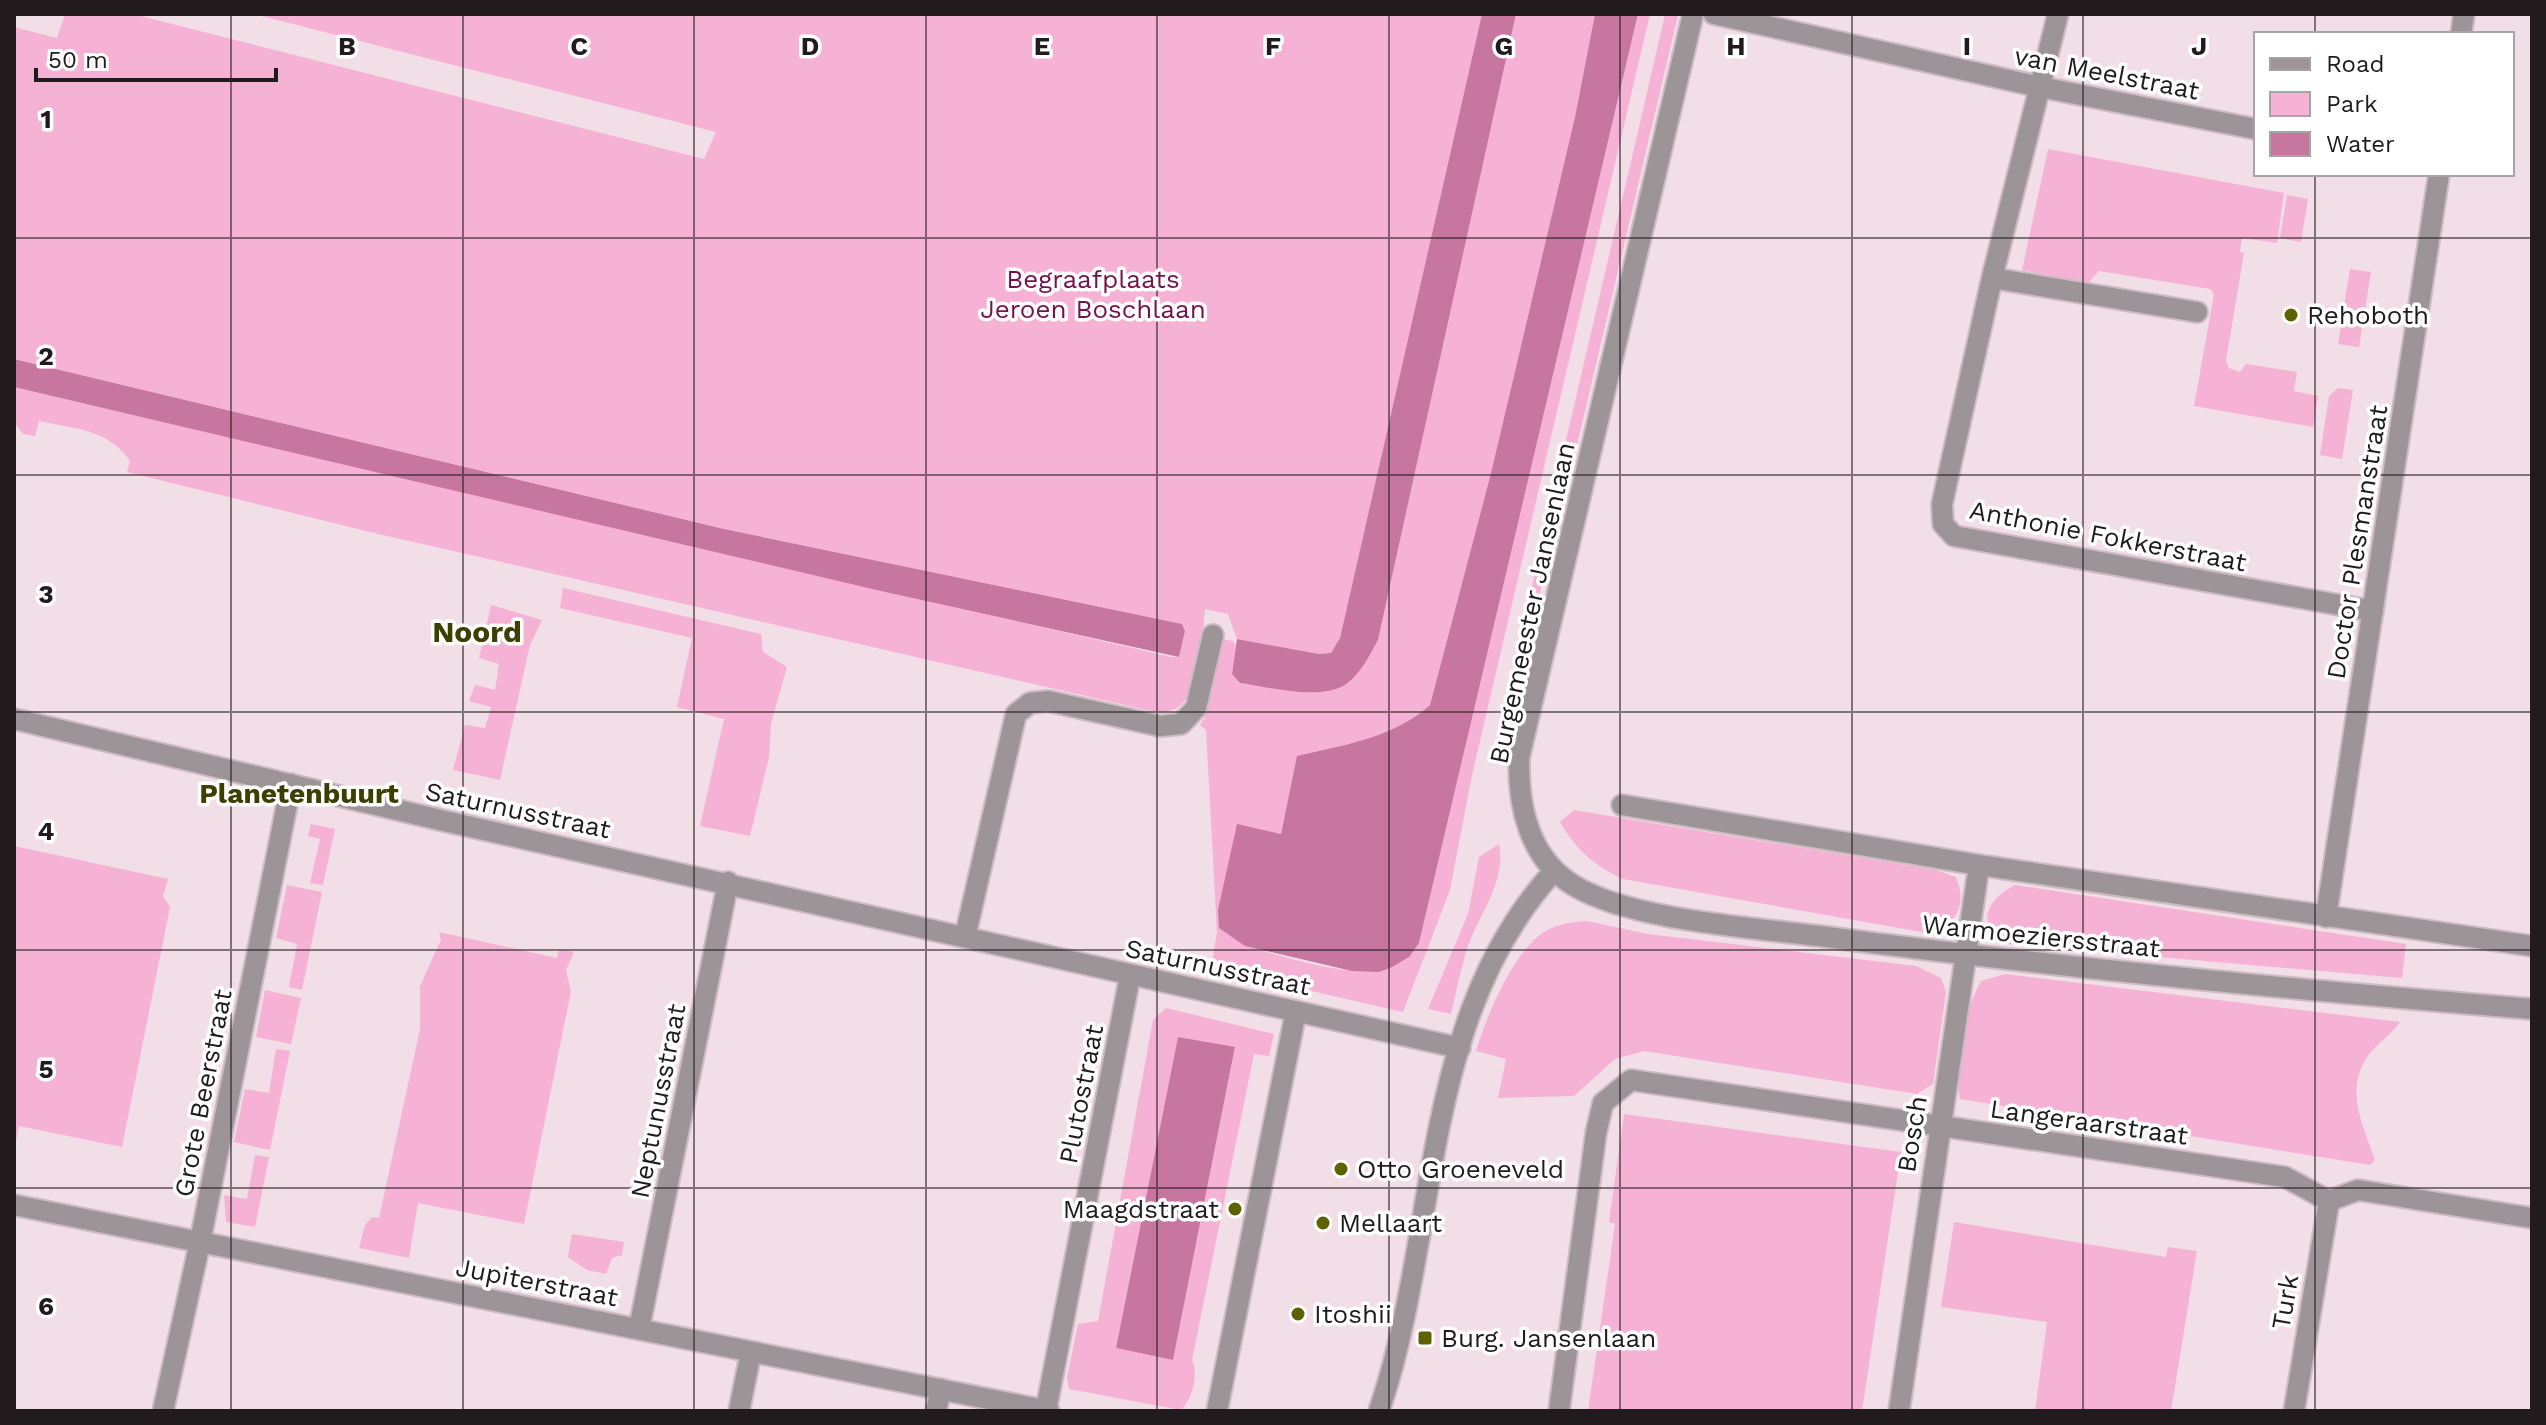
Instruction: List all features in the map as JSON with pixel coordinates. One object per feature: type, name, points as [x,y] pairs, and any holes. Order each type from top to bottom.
[{"type":"street","name":"Burgemeester Jansenlaan","points":[[1554,871],[1538,850],[1527,823],[1521,799],[1519,758],[1693,14]]},
{"type":"street","name":"van Meelstraat","points":[[1714,14],[2040,87],[2254,129]]},
{"type":"street","name":"Anthonie Fokkerstraat","points":[[2058,14],[1992,278],[1942,504],[1943,524],[1954,536],[2373,611]]},
{"type":"street","name":"Doctor Plesmanstraat","points":[[2326,917],[2439,176]]},
{"type":"street","points":[[1992,278],[2197,312]]},
{"type":"street","points":[[965,937],[1016,714],[1030,703],[1048,701],[1160,726],[1181,724],[1196,708],[1213,635]]},
{"type":"street","name":"Saturnusstraat","points":[[14,719],[1130,976],[1460,1048]]},
{"type":"street","name":"Grote Beerstraat","points":[[163,1411],[200,1242],[291,784]]},
{"type":"street","points":[[1622,805],[1979,865],[2532,946]]},
{"type":"street","name":"Bosch","points":[[1899,1411],[1979,865]]},
{"type":"street","name":"Warmoeziersstraat","points":[[1554,871],[1595,896],[1676,918],[1966,956],[2406,1001],[2532,1009]]},
{"type":"street","points":[[1379,1411],[1393,1367],[1426,1193],[1473,1002],[1505,934],[1527,901],[1554,871]]},
{"type":"street","name":"Neptunusstraat","points":[[639,1329],[728,882]]},
{"type":"street","name":"Plutostraat","points":[[1048,1411],[1130,976]]},
{"type":"street","points":[[1217,1411],[1296,1011]]},
{"type":"street","name":"Langeraarstraat","points":[[1559,1411],[1590,1202],[1596,1133],[1603,1103],[1631,1080],[2285,1177],[2329,1201]]},
{"type":"street","points":[[2329,1201],[2358,1190],[2532,1218]]},
{"type":"street","name":"Turk","points":[[2294,1411],[2329,1201]]},
{"type":"street","name":"Jupiterstraat","points":[[14,1205],[1048,1411]]},
{"type":"street","points":[[739,1411],[751,1352]]},
{"type":"street","points":[[936,1411],[941,1389]]},
{"type":"green space","name":"Begraafplaats Jeroen Boschlaan","points":[[65,14],[133,14],[704,159],[716,132],[254,14],[1482,14],[1340,638],[1331,653],[1319,654],[1237,639],[1228,614],[1205,609],[1199,658],[1188,695],[1178,707],[1160,713],[370,532],[127,472],[130,461],[112,442],[78,429],[39,421],[35,436],[23,434],[14,422],[14,387],[1171,657],[1179,657],[1185,631],[1182,624],[724,529],[14,359],[14,27],[57,38]]},
{"type":"green space","points":[[1516,14],[1595,14],[1575,117],[1491,473],[1430,705],[1384,733],[1297,757],[1281,834],[1237,825],[1245,946],[1313,964],[1361,970],[1384,968],[1403,959],[1419,943],[1638,14],[1650,14],[1472,775],[1450,890],[1403,1012],[1211,968],[1217,933],[1206,730],[1200,725],[1205,717],[1222,639],[1233,641],[1236,647],[1232,674],[1240,683],[1302,689],[1335,683],[1350,674],[1365,660],[1378,640]]},
{"type":"green space","points":[[1665,15],[1678,15],[1563,505],[1497,755],[1493,754]]},
{"type":"green space","points":[[2048,149],[2284,193],[2277,243],[2242,238],[2240,252],[2244,253],[2226,361],[2229,368],[2240,372],[2246,364],[2297,372],[2294,391],[2318,396],[2313,427],[2194,406],[2214,294],[2210,289],[2099,271],[2087,284],[2022,270]]},
{"type":"green space","points":[[2287,195],[2308,199],[2301,242],[2280,238]]},
{"type":"green space","points":[[2350,269],[2371,272],[2359,347],[2338,344]]},
{"type":"green space","points":[[2338,388],[2353,390],[2342,459],[2320,455],[2329,396]]},
{"type":"green space","points":[[563,588],[761,634],[763,652],[787,667],[771,724],[769,757],[750,836],[700,826],[724,719],[677,707],[692,638],[560,608]]},
{"type":"green space","points":[[491,605],[542,620],[530,645],[500,780],[453,770],[465,725],[485,728],[491,707],[469,701],[475,685],[495,690],[499,664],[479,658]]},
{"type":"green space","points":[[1574,810],[1936,870],[1956,877],[1960,904],[1949,923],[1933,934],[1623,879],[1587,856],[1566,832],[1560,822]]},
{"type":"green space","points":[[311,824],[335,829],[323,885],[310,883],[320,839],[308,836]]},
{"type":"green space","points":[[1499,844],[1499,872],[1466,952],[1451,1014],[1428,1009],[1468,914],[1479,857]]},
{"type":"green space","points":[[14,846],[168,879],[163,896],[170,907],[122,1147],[19,1126],[14,1151]]},
{"type":"green space","points":[[287,885],[322,892],[302,990],[289,987],[297,944],[276,938]]},
{"type":"green space","points":[[2015,885],[2406,944],[2402,978],[2008,944],[1991,930],[1988,913],[1997,898]]},
{"type":"green space","points":[[1587,921],[1648,934],[1916,966],[1941,978],[1946,992],[1933,1084],[1917,1094],[1644,1051],[1615,1059],[1574,1096],[1498,1098],[1506,1059],[1476,1051],[1502,986],[1522,954],[1544,932],[1565,924]]},
{"type":"green space","points":[[439,932],[557,958],[559,949],[574,952],[566,970],[571,991],[524,1224],[418,1203],[409,1258],[359,1248],[365,1225],[372,1217],[379,1218],[420,1029],[420,986],[441,940]]},
{"type":"green space","points":[[2005,974],[2400,1022],[2370,1053],[2358,1080],[2358,1106],[2375,1160],[2370,1165],[1960,1099],[1959,1054],[1969,1008],[1981,981]]},
{"type":"green space","points":[[265,990],[301,998],[291,1044],[256,1037]]},
{"type":"green space","points":[[1166,1008],[1274,1034],[1269,1056],[1254,1054],[1192,1360],[1195,1372],[1193,1386],[1181,1410],[1069,1389],[1067,1377],[1078,1324],[1098,1321],[1153,1020]],"holes":[[[1178,1037],[1235,1048],[1173,1360],[1116,1348]]]},
{"type":"green space","points":[[276,1049],[290,1051],[270,1150],[234,1142],[245,1089],[269,1093]]},
{"type":"green space","points":[[1624,1114],[1901,1152],[1862,1411],[1588,1411],[1615,1224],[1609,1222]]},
{"type":"green space","points":[[255,1155],[269,1157],[255,1227],[226,1222],[224,1195],[247,1199]]},
{"type":"green space","points":[[1954,1222],[2166,1257],[2168,1247],[2197,1251],[2171,1411],[2035,1411],[2047,1322],[1941,1307]]},
{"type":"green space","points":[[572,1234],[624,1242],[622,1255],[612,1258],[606,1274],[587,1270],[568,1257]]},
{"type":"water","points":[[1482,14],[1516,14],[1378,640],[1354,677],[1332,690],[1292,691],[1240,683],[1232,674],[1237,639],[1319,654],[1331,653],[1340,638]]},
{"type":"water","points":[[1595,14],[1638,14],[1419,943],[1409,957],[1379,972],[1352,971],[1245,946],[1219,928],[1218,910],[1237,824],[1281,834],[1297,756],[1384,733],[1430,705],[1491,473],[1575,117]]},
{"type":"water","points":[[14,359],[724,529],[1182,624],[1185,631],[1179,657],[881,591],[14,387]]},
{"type":"water","points":[[1178,1037],[1235,1047],[1173,1360],[1116,1348]]},
{"type":"place","name":"Rehoboth","points":[[2291,315]]},
{"type":"place","name":"Otto Groeneveld","points":[[1341,1169]]},
{"type":"place","name":"Maagdstraat","points":[[1235,1209]]},
{"type":"place","name":"Mellaart","points":[[1323,1223]]},
{"type":"place","name":"Itoshii","points":[[1298,1314]]},
{"type":"place","name":"Burg. Jansenlaan","points":[[1425,1338]]},
{"type":"district","name":"Noord","points":[[477,631]]},
{"type":"district","name":"Planetenbuurt","points":[[299,793]]}]
